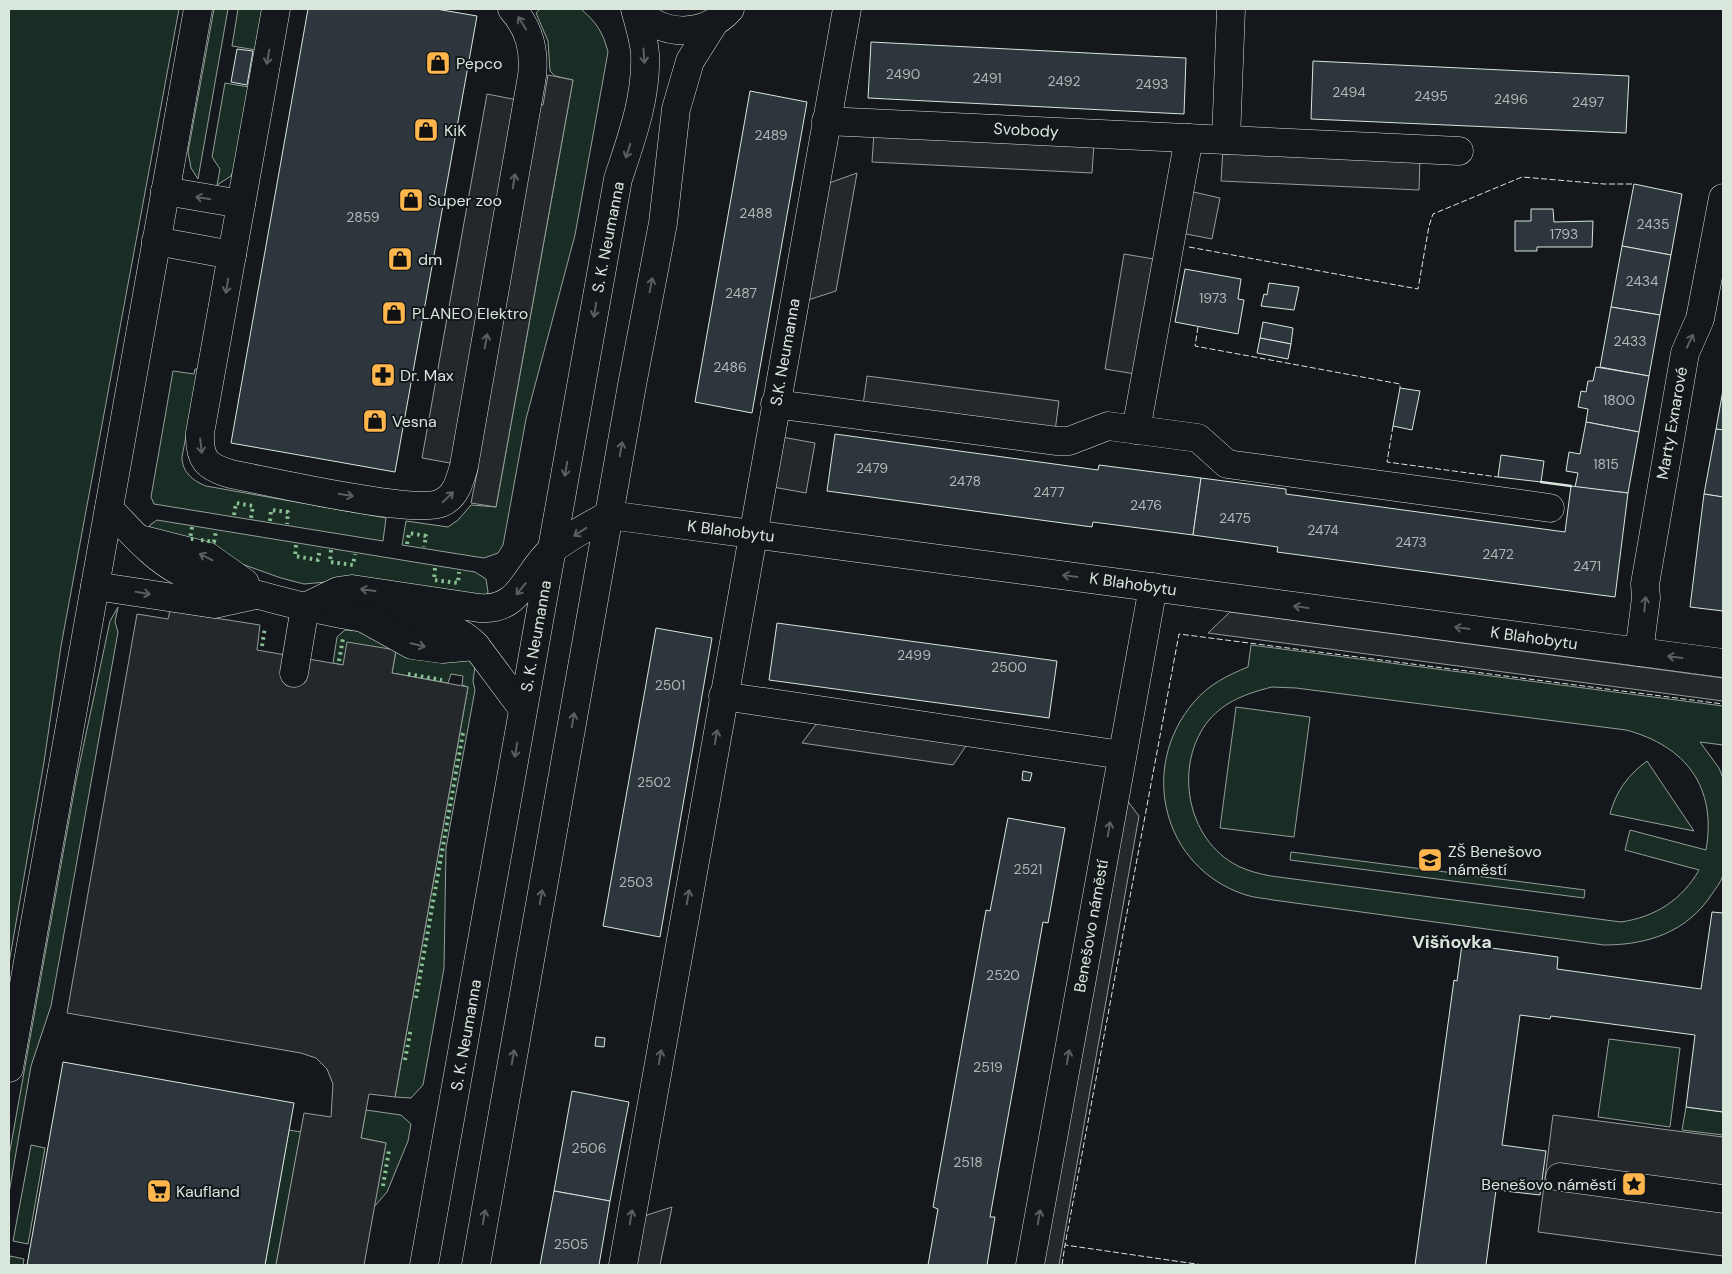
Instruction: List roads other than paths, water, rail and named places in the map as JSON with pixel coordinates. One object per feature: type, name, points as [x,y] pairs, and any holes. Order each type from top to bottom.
[{"type":"street","points":[[9,1068],[198,9]]},
{"type":"street","points":[[276,9],[200,433],[203,458],[211,466],[231,474],[399,505],[429,507],[442,503],[451,496],[459,482],[464,466],[532,76],[533,55],[527,30],[522,20],[512,9]]},
{"type":"street","points":[[636,9],[657,25],[676,30],[696,29],[722,16]]},
{"type":"street","name":"S. K. Neumanna","points":[[424,1265],[618,179],[634,131],[643,86],[645,52],[636,9]]},
{"type":"street","name":"S.K. Neumanna","points":[[623,1265],[775,404],[847,9]]},
{"type":"street","points":[[1226,140],[1231,9]]},
{"type":"street","points":[[476,1265],[609,515],[663,223],[679,93],[690,61],[722,16]]},
{"type":"street","name":"Svobody","points":[[826,121],[1459,151]]},
{"type":"street","points":[[1136,430],[1189,138]]},
{"type":"street","points":[[165,190],[241,204]]},
{"type":"street","name":"Marty Exnarové","points":[[1638,652],[1646,598],[1645,584],[1685,353],[1700,319],[1723,198]]},
{"type":"street","points":[[156,241],[232,255]]},
{"type":"street","points":[[775,404],[1057,441],[1069,441],[1108,426],[1198,438],[1227,464],[1550,508]]},
{"type":"street","points":[[109,510],[138,539],[207,556],[260,594],[358,617],[412,645],[442,650],[476,646],[523,709]]},
{"type":"street","points":[[305,606],[338,590],[352,589],[479,608],[498,608],[517,595],[552,550],[609,515]]},
{"type":"street","name":"K Blahobytu","points":[[609,515],[1723,663]]},
{"type":"street","points":[[95,586],[214,604],[260,594]]},
{"type":"street","name":"Benešovo náměstí","points":[[1030,1265],[1153,587]]},
{"type":"street","points":[[294,673],[305,606]]},
{"type":"street","points":[[723,696],[1122,755]]},
{"type":"street","points":[[1560,1177],[1723,1198]]},
{"type":"place","name":"Pepco","points":[[438,63]]},
{"type":"place","name":"KiK","points":[[426,130]]},
{"type":"place","name":"Super zoo","points":[[411,200]]},
{"type":"place","name":"dm","points":[[400,259]]},
{"type":"place","name":"PLANEO Elektro","points":[[394,313]]},
{"type":"place","name":"Dr. Max","points":[[383,375]]},
{"type":"place","name":"Vesna","points":[[375,421]]},
{"type":"place","name":"ZŠ Benešovo náměstí","points":[[1430,860]]},
{"type":"place","name":"Benešovo náměstí","points":[[1634,1184]]},
{"type":"place","name":"Kaufland","points":[[159,1191]]},
{"type":"district","name":"Višňovka","points":[[1452,942]]}]
